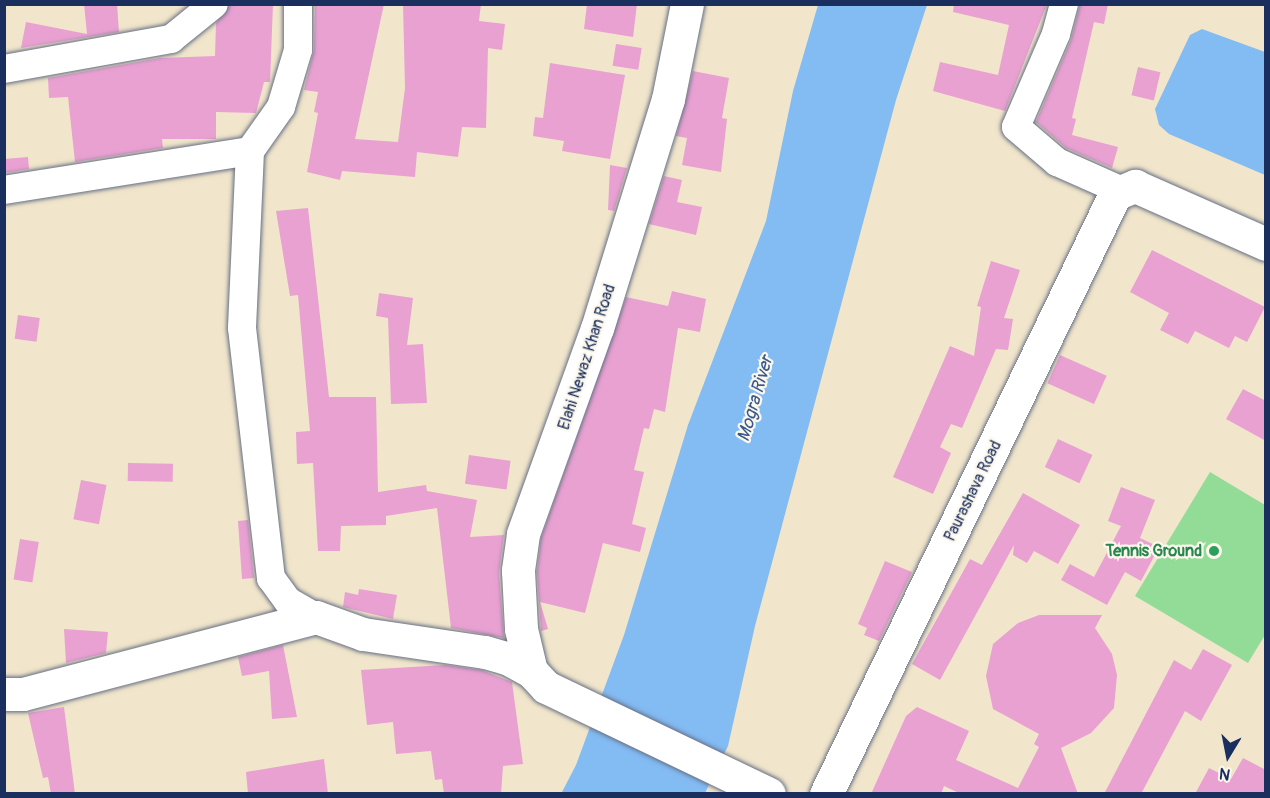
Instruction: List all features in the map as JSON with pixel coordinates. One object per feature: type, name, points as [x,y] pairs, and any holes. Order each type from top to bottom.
[{"type":"street","points":[[4,69],[171,39],[214,4]]},
{"type":"street","points":[[298,4],[298,50],[281,107],[250,151],[242,328],[268,560],[277,591],[316,617],[363,634],[485,652],[509,659],[531,671],[546,687],[562,696],[770,794]]},
{"type":"street","name":"Elahi Newaz Khan Road","points":[[531,671],[521,629],[519,550],[586,362],[668,99],[687,4]]},
{"type":"street","points":[[1064,4],[1056,34],[1016,128],[1057,162],[1120,190],[1135,186],[1266,244]]},
{"type":"street","points":[[4,190],[250,151]]},
{"type":"street","name":"Paurashava Road","points":[[826,794],[1027,381],[1104,210],[1120,190]]},
{"type":"street","points":[[4,694],[23,694],[316,617]]},
{"type":"green space","name":"Tennis Ground","points":[[1210,472],[1265,505],[1265,635],[1248,663],[1135,596]]},
{"type":"water","name":"Mogra River","points":[[818,5],[927,5],[896,100],[755,626],[728,746],[705,793],[561,794],[576,765],[624,635],[688,425],[766,221],[793,91]]},
{"type":"water","points":[[1202,29],[1265,52],[1265,175],[1169,134],[1159,125],[1155,109],[1190,35]]},
{"type":"building","points":[[84,4],[117,4],[119,32],[21,48],[26,22],[87,34]]},
{"type":"building","points":[[230,4],[273,4],[270,82],[264,82],[256,113],[216,112],[216,139],[162,139],[163,148],[75,162],[68,97],[49,98],[48,78],[160,58],[215,56],[216,23]]},
{"type":"building","points":[[315,4],[384,4],[355,139],[398,142],[405,88],[403,4],[481,4],[479,21],[505,24],[502,50],[488,48],[486,128],[462,127],[458,157],[417,152],[415,177],[342,171],[340,180],[307,172],[318,113],[314,112],[318,92],[304,90],[314,50]]},
{"type":"building","points":[[587,4],[637,4],[633,37],[584,29]]},
{"type":"building","points":[[954,4],[1047,4],[1005,111],[933,91],[940,62],[998,75],[1009,25],[953,12]]},
{"type":"building","points":[[1080,4],[1108,4],[1104,24],[1094,22],[1072,118],[1076,119],[1072,135],[1118,147],[1112,168],[1066,148],[1036,122],[1071,40]]},
{"type":"building","points":[[616,44],[642,48],[638,70],[613,66]]},
{"type":"building","points":[[550,63],[625,75],[610,159],[562,151],[564,141],[533,136],[535,117],[543,118]]},
{"type":"building","points":[[1138,67],[1160,72],[1154,100],[1131,95]]},
{"type":"building","points":[[693,71],[729,78],[722,118],[727,119],[721,172],[682,165],[687,138],[676,136]]},
{"type":"building","points":[[28,157],[29,169],[4,173],[4,159]]},
{"type":"building","points":[[610,165],[627,168],[614,211],[608,210]]},
{"type":"building","points":[[664,176],[682,180],[677,202],[702,207],[696,235],[649,224]]},
{"type":"building","points":[[308,208],[329,397],[376,397],[378,492],[426,485],[427,491],[477,500],[470,537],[504,535],[499,572],[504,638],[451,628],[437,508],[386,516],[386,525],[341,526],[340,551],[318,551],[313,463],[297,464],[296,432],[310,431],[298,295],[290,296],[276,211]]},
{"type":"building","points":[[1152,250],[1265,307],[1247,342],[1235,336],[1229,348],[1195,331],[1188,344],[1160,330],[1169,313],[1130,292]]},
{"type":"building","points":[[991,261],[1020,270],[1004,318],[1013,319],[1008,350],[996,349],[962,428],[951,424],[940,447],[951,453],[933,494],[893,477],[950,346],[974,356],[981,307],[977,306]]},
{"type":"building","points":[[672,291],[706,299],[700,332],[678,328],[665,412],[654,409],[649,429],[644,428],[634,470],[644,472],[632,524],[646,528],[640,552],[603,543],[585,613],[540,602],[548,629],[541,631],[537,572],[541,538],[626,297],[668,306]]},
{"type":"building","points":[[379,293],[413,298],[407,345],[423,344],[427,403],[391,404],[388,318],[376,316]]},
{"type":"building","points":[[18,315],[40,318],[36,342],[15,339]]},
{"type":"building","points":[[1060,355],[1107,376],[1094,404],[1047,383]]},
{"type":"building","points":[[1243,389],[1266,401],[1266,441],[1226,419]]},
{"type":"building","points":[[1058,439],[1092,455],[1079,483],[1045,467]]},
{"type":"building","points":[[469,455],[511,461],[507,490],[465,484]]},
{"type":"building","points":[[128,463],[173,464],[173,482],[128,481]]},
{"type":"building","points":[[81,480],[107,485],[99,524],[73,519]]},
{"type":"building","points":[[1121,487],[1155,500],[1140,538],[1159,547],[1141,581],[1125,572],[1107,605],[1061,580],[1070,564],[1094,577],[1121,526],[1108,521]]},
{"type":"building","points":[[1023,493],[1080,525],[1058,564],[1034,551],[1027,563],[1013,555],[1014,545],[940,680],[912,664],[970,559],[982,565]]},
{"type":"building","points":[[248,520],[254,578],[242,579],[238,521]]},
{"type":"building","points":[[20,539],[39,542],[32,582],[14,579]]},
{"type":"building","points":[[885,561],[912,572],[879,641],[864,635],[867,628],[858,624]]},
{"type":"building","points":[[359,589],[397,595],[393,619],[343,607],[345,592],[358,595]]},
{"type":"building","points":[[1039,615],[1102,615],[1095,628],[1112,654],[1117,675],[1114,708],[1091,733],[1061,748],[1078,794],[961,794],[944,786],[941,794],[871,794],[906,716],[917,707],[969,731],[956,760],[1018,788],[1039,747],[1034,744],[1039,734],[993,709],[986,676],[993,644],[1018,623]]},
{"type":"building","points":[[64,629],[108,632],[106,653],[66,663]]},
{"type":"building","points":[[283,645],[297,717],[272,719],[269,671],[242,676],[238,657]]},
{"type":"building","points":[[1203,649],[1232,665],[1201,721],[1185,711],[1141,794],[1104,794],[1174,660],[1191,670]]},
{"type":"building","points":[[445,665],[481,670],[512,682],[523,764],[503,766],[501,794],[444,794],[442,779],[435,780],[431,751],[396,754],[393,722],[367,725],[361,670]]},
{"type":"building","points":[[64,707],[75,794],[51,794],[48,777],[43,778],[28,713]]},
{"type":"building","points":[[1243,758],[1266,770],[1266,794],[1195,794],[1209,768],[1231,779]]},
{"type":"building","points":[[324,759],[328,794],[248,794],[246,772]]},
{"type":"place","name":"Tennis Ground","points":[[1214,551]]}]
